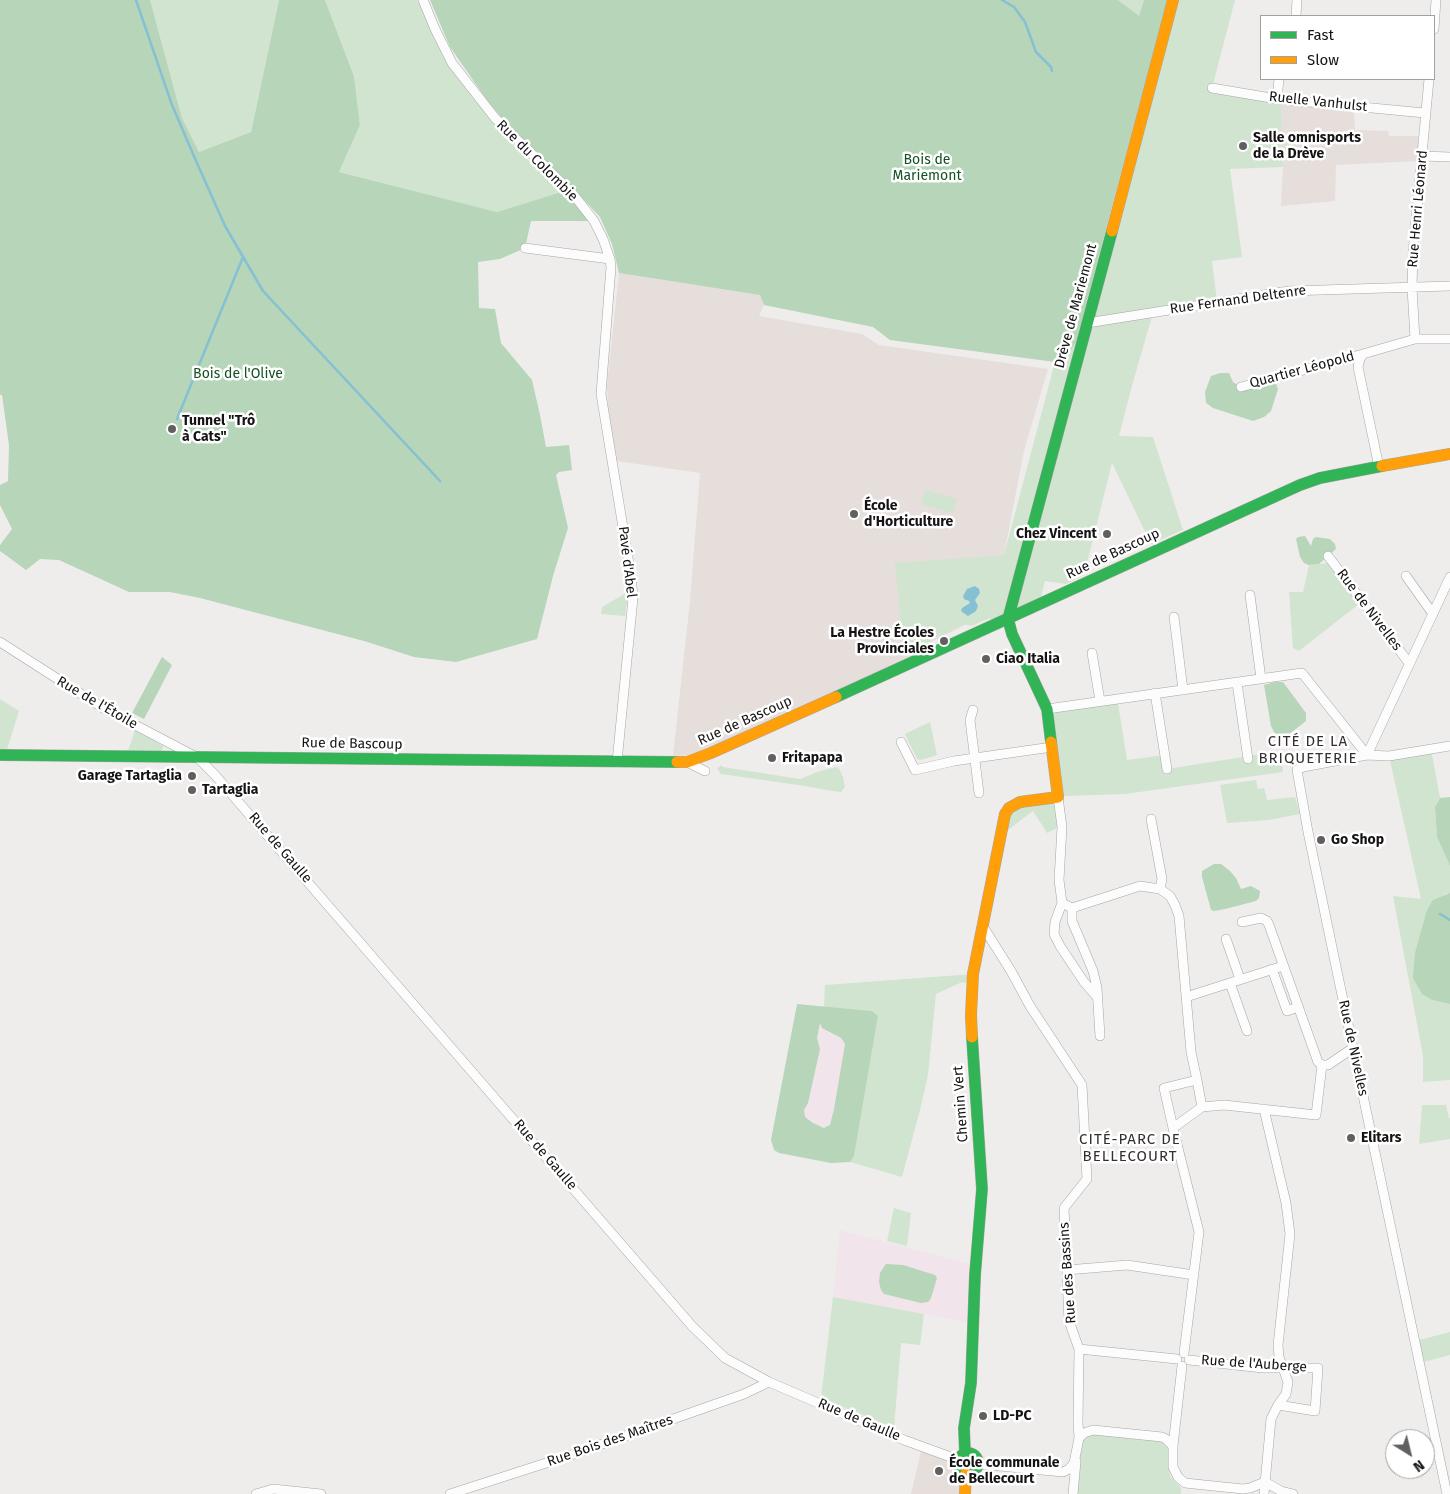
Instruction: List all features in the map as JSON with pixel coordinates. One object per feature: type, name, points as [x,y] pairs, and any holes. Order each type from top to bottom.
[{"type":"street","name":"Rue du Colombie","points":[[422,0],[452,63],[494,118],[573,194],[594,221],[603,239],[611,267],[601,394]]},
{"type":"street","name":"Drève de Mariemont","points":[[1008,619],[1173,0]]},
{"type":"street","points":[[1296,15],[1297,0]]},
{"type":"street","points":[[1435,15],[1436,0]]},
{"type":"street","points":[[1277,99],[1279,80]]},
{"type":"street","name":"Rue Henri Léonard","points":[[1415,340],[1412,288],[1415,219],[1429,80]]},
{"type":"street","name":"Ruelle Vanhulst","points":[[1212,88],[1277,99],[1425,112]]},
{"type":"street","points":[[1422,156],[1450,157]]},
{"type":"street","points":[[525,248],[610,259]]},
{"type":"street","name":"Rue Fernand Deltenre","points":[[1087,323],[1289,290],[1450,286]]},
{"type":"street","name":"Quartier Léopold","points":[[1241,387],[1415,340],[1450,339]]},
{"type":"street","name":"Quartier Léopold","points":[[1363,354],[1358,367],[1379,467]]},
{"type":"street","name":"Pavé d'Abel","points":[[601,394],[633,592],[617,762]]},
{"type":"street","name":"Rue de Bascoup","points":[[0,756],[687,762],[720,749],[1008,619],[1300,484],[1320,478],[1450,454]]},
{"type":"street","name":"Rue de Nivelles","points":[[1328,556],[1409,663]]},
{"type":"street","points":[[1406,576],[1432,614]]},
{"type":"street","name":"Rue de Nivelles","points":[[1447,1494],[1352,1048],[1308,832],[1298,770],[1302,767],[1367,755],[1450,577]]},
{"type":"street","points":[[1250,595],[1261,679]]},
{"type":"street","points":[[1174,617],[1184,690]]},
{"type":"street","points":[[1008,619],[1012,634],[1047,709],[1062,827],[1059,880],[1062,903],[1055,922],[1054,934],[1084,982],[1097,997]]},
{"type":"street","name":"Rue de l'Étoile","points":[[0,642],[103,708],[198,758]]},
{"type":"street","points":[[1092,653],[1100,701]]},
{"type":"street","points":[[1047,709],[1302,673],[1367,755],[1389,756],[1450,746]]},
{"type":"street","points":[[1237,683],[1248,759]]},
{"type":"street","points":[[1155,693],[1167,769]]},
{"type":"street","points":[[972,710],[970,720],[979,793]]},
{"type":"street","points":[[900,742],[915,770],[954,761],[1052,747]]},
{"type":"street","name":"Rue de Gaulle","points":[[198,758],[254,817],[710,1345],[725,1358],[769,1382],[913,1444],[962,1457]]},
{"type":"street","points":[[687,762],[705,771]]},
{"type":"street","name":"Chemin Vert","points":[[962,1457],[964,1428],[971,1383],[975,1275],[982,1189],[970,1015],[972,982],[1004,818],[1007,811],[1020,802],[1058,797]]},
{"type":"street","points":[[1151,819],[1162,879],[1160,889]]},
{"type":"street","points":[[1062,903],[1072,908],[1140,886],[1160,889],[1172,899],[1179,916],[1192,1052],[1202,1107]]},
{"type":"street","points":[[1072,908],[1072,922],[1093,971],[1100,1036]]},
{"type":"street","points":[[1242,922],[1259,918],[1267,921],[1316,1059],[1322,1065],[1328,1065],[1352,1048]]},
{"type":"street","name":"Rue des Bassins","points":[[982,926],[1048,1034],[1082,1085],[1087,1180],[1064,1208],[1069,1321],[1079,1349],[1079,1438]]},
{"type":"street","points":[[1226,939],[1240,979]]},
{"type":"street","points":[[1186,997],[1283,966]]},
{"type":"street","points":[[1272,969],[1287,1011],[1298,1007]]},
{"type":"street","points":[[1230,983],[1247,1031]]},
{"type":"street","points":[[1173,1128],[1202,1107],[1224,1105],[1316,1115],[1322,1065]]},
{"type":"street","points":[[1197,1080],[1164,1088],[1199,1232],[1173,1446],[1173,1467],[1178,1477],[1185,1483],[1243,1489],[1265,1482]]},
{"type":"street","points":[[1264,1109],[1286,1203],[1290,1234],[1278,1345],[1279,1356],[1288,1382],[1286,1394],[1271,1419],[1264,1494]]},
{"type":"street","points":[[1067,1270],[1127,1265],[1194,1275]]},
{"type":"street","name":"Rue de l'Auberge","points":[[1079,1349],[1263,1368],[1318,1368],[1315,1412],[1278,1405]]},
{"type":"street","name":"Rue Bois des Maîtres","points":[[450,1494],[574,1454],[744,1394],[769,1382]]},
{"type":"street","points":[[1073,1489],[1079,1438],[1084,1433],[1093,1430],[1162,1437],[1173,1446]]},
{"type":"street","points":[[974,1454],[978,1459],[978,1464],[973,1472],[966,1473],[960,1468],[962,1457],[974,1454]]},
{"type":"street","points":[[978,1464],[1058,1473],[1069,1469],[1076,1459]]},
{"type":"street","points":[[965,1494],[966,1473]]},
{"type":"street","points":[[1265,1482],[1281,1492],[1292,1494]]},
{"type":"street","points":[[256,1494],[273,1489],[320,1494]]},
{"type":"shaded area","points":[[1281,105],[1354,109],[1355,130],[1388,131],[1389,136],[1418,136],[1418,161],[1336,165],[1335,201],[1281,206],[1283,167]]},
{"type":"shaded area","name":"École d'Horticulture","points":[[619,273],[760,295],[764,305],[759,316],[862,334],[879,345],[1048,369],[1024,451],[992,617],[972,626],[965,625],[933,641],[927,649],[718,744],[688,755],[673,756],[690,601],[700,473],[617,461],[608,409],[607,385]]},
{"type":"shaded area","points":[[820,1022],[827,1032],[841,1038],[845,1044],[830,1125],[824,1128],[805,1117],[804,1110],[808,1103],[820,1049],[817,1038]]},
{"type":"shaded area","points":[[840,1230],[969,1264],[975,1262],[973,1323],[833,1297]]},
{"type":"shaded area","name":"École communale de Bellecourt","points":[[922,1447],[959,1460],[959,1466],[963,1471],[965,1494],[911,1494]]},
{"type":"green space","name":"Bois de l'Olive","points":[[0,0],[150,0],[182,118],[199,152],[251,132],[279,0],[325,0],[354,76],[360,125],[339,172],[497,212],[561,192],[577,205],[591,221],[531,221],[525,248],[500,259],[478,262],[479,308],[495,309],[501,343],[532,380],[546,447],[569,445],[572,470],[559,472],[556,475],[568,528],[553,576],[537,639],[456,662],[414,657],[364,641],[200,598],[170,592],[129,592],[59,560],[40,559],[26,570],[0,551],[0,545],[12,529],[0,505],[0,485],[8,481],[9,445],[2,395],[0,395]]},
{"type":"green space","points":[[150,0],[279,0],[251,132],[199,152],[182,118]]},
{"type":"green space","points":[[325,0],[417,0],[444,53],[467,87],[508,140],[561,192],[497,212],[339,172],[360,125],[354,75]]},
{"type":"green space","name":"Bois de Mariemont","points":[[430,0],[1118,0],[1139,16],[1144,0],[1167,0],[1078,335],[1072,348],[1055,362],[890,340],[873,327],[764,305],[760,295],[619,273],[612,244],[600,217],[571,186],[517,135],[489,103],[450,47]]},
{"type":"green space","points":[[1118,0],[1144,0],[1139,17]]},
{"type":"green space","points":[[1173,0],[1235,0],[1212,88],[1281,99],[1283,167],[1230,169],[1242,257],[1212,261],[1217,301],[1153,313],[1133,382],[1119,436],[1153,437],[1183,530],[1151,544],[1112,463],[1084,575],[1066,584],[1045,581],[1039,605],[994,626],[990,618],[972,625],[966,624],[932,639],[926,647],[909,655],[903,648],[895,563],[1004,555],[1055,362],[1087,323]]},
{"type":"green space","points":[[1229,373],[1233,382],[1241,387],[1275,381],[1278,389],[1271,411],[1264,417],[1253,421],[1213,408],[1206,403],[1205,392],[1211,376]]},
{"type":"green space","points":[[925,490],[957,499],[953,513],[921,504]]},
{"type":"green space","points":[[1305,536],[1311,546],[1313,539],[1316,537],[1330,539],[1335,544],[1336,549],[1319,564],[1309,565],[1304,563],[1300,557],[1296,539]]},
{"type":"green space","points":[[1329,563],[1359,604],[1299,651],[1293,648],[1289,592],[1303,592],[1309,565]]},
{"type":"green space","points":[[628,593],[625,616],[601,614],[602,607]]},
{"type":"green space","points":[[162,657],[172,665],[144,719],[132,713]]},
{"type":"green space","points":[[1283,682],[1306,713],[1306,721],[1288,735],[1279,736],[1271,726],[1264,685]]},
{"type":"green space","points":[[0,699],[19,711],[5,756],[0,755]]},
{"type":"green space","points":[[1118,703],[1127,760],[1165,755],[1167,769],[1281,751],[1283,772],[1125,794],[1063,796],[1054,714],[1057,711]]},
{"type":"green space","points":[[930,722],[937,755],[921,760],[917,759],[905,734]]},
{"type":"green space","points":[[135,730],[163,746],[162,751],[159,753],[128,751]]},
{"type":"green space","points":[[1431,749],[1440,798],[1435,807],[1437,837],[1450,866],[1450,893],[1445,894],[1432,1000],[1450,1004],[1450,1080],[1423,1082],[1423,1056],[1393,896],[1421,899],[1389,756]]},
{"type":"green space","points":[[721,765],[723,767],[800,779],[837,767],[843,777],[845,787],[841,792],[721,774],[717,769]]},
{"type":"green space","points":[[1256,780],[1258,789],[1264,788],[1267,800],[1295,797],[1300,814],[1269,820],[1227,823],[1220,785]]},
{"type":"green space","points":[[1450,797],[1450,866],[1437,837],[1435,807],[1440,798]]},
{"type":"green space","points":[[1054,803],[1057,828],[1047,833],[1033,811],[1004,833],[1008,816],[1015,808]]},
{"type":"green space","points":[[1214,864],[1221,864],[1230,871],[1241,889],[1251,886],[1260,891],[1259,898],[1256,901],[1225,909],[1211,910],[1202,871]]},
{"type":"green space","points":[[1450,893],[1450,1004],[1432,1000],[1422,994],[1413,978],[1415,953],[1427,910],[1433,900]]},
{"type":"green space","points":[[973,974],[972,982],[960,983],[936,994],[928,1075],[902,1177],[850,1162],[854,1155],[878,1016],[872,1011],[824,1007],[825,985]]},
{"type":"green space","points":[[797,1004],[872,1011],[878,1016],[854,1156],[850,1162],[831,1163],[779,1153],[774,1150],[771,1140]],"holes":[[[820,1023],[822,1028],[841,1038],[845,1044],[834,1109],[830,1125],[824,1128],[805,1117],[804,1110],[808,1103],[820,1049],[817,1038]]]},
{"type":"green space","points":[[1422,1105],[1446,1105],[1450,1118],[1450,1139],[1419,1144]]},
{"type":"green space","points":[[894,1208],[911,1213],[907,1246],[887,1241]]},
{"type":"green space","points":[[886,1264],[903,1265],[935,1275],[937,1278],[928,1302],[921,1303],[884,1294],[879,1282],[880,1273]]},
{"type":"green space","points":[[833,1297],[924,1314],[920,1345],[901,1343],[894,1428],[821,1398]]},
{"type":"green space","points":[[1450,1332],[1450,1355],[1424,1362],[1419,1340]]},
{"type":"green space","points":[[1084,1433],[1160,1440],[1170,1449],[1170,1476],[1181,1488],[1181,1494],[1074,1494],[1076,1459]]},
{"type":"water","points":[[975,586],[979,589],[980,593],[975,600],[978,606],[976,611],[968,616],[961,611],[962,608],[970,603],[963,596],[967,589]]},
{"type":"waterway","points":[[136,0],[172,105],[193,154],[225,226],[263,291],[440,481]]},
{"type":"waterway","points":[[1002,0],[1014,7],[1025,22],[1036,52],[1051,67],[1052,71]]},
{"type":"waterway","points":[[177,419],[243,257]]},
{"type":"waterway","points":[[1440,914],[1450,920]]},
{"type":"traffic: fast","points":[[1008,619],[1112,231]]},
{"type":"traffic: fast","points":[[836,697],[1300,485],[1320,478],[1382,466]]},
{"type":"traffic: fast","points":[[1008,619],[1012,634],[1047,709],[1051,742]]},
{"type":"traffic: fast","points":[[0,755],[677,762]]},
{"type":"traffic: fast","points":[[965,1453],[964,1428],[971,1383],[975,1275],[982,1189],[972,1037]]},
{"type":"traffic: fast","points":[[968,1453],[975,1456],[978,1463],[975,1470],[968,1473],[961,1470],[958,1463],[961,1456],[968,1453]]},
{"type":"traffic: slow","points":[[1112,231],[1173,0]]},
{"type":"traffic: slow","points":[[1382,466],[1450,454]]},
{"type":"traffic: slow","points":[[677,762],[687,762],[711,753],[836,697]]},
{"type":"traffic: slow","points":[[972,1037],[973,974],[1005,814],[1009,808],[1020,802],[1058,797],[1051,742]]},
{"type":"traffic: slow","points":[[965,1494],[966,1473]]},
{"type":"place","name":"Salle omnisports de la Drève","points":[[1243,146]]},
{"type":"place","name":"Tunnel \"Trô à Cats\"","points":[[172,429]]},
{"type":"place","name":"École d'Horticulture","points":[[854,514]]},
{"type":"place","name":"Chez Vincent","points":[[1107,534]]},
{"type":"place","name":"La Hestre Écoles Provinciales","points":[[944,641]]},
{"type":"place","name":"Ciao Italia","points":[[986,659]]},
{"type":"place","name":"Fritapapa","points":[[772,758]]},
{"type":"place","name":"Garage Tartaglia","points":[[192,776]]},
{"type":"place","name":"Tartaglia","points":[[192,790]]},
{"type":"place","name":"Go Shop","points":[[1321,840]]},
{"type":"place","name":"Elitars","points":[[1351,1138]]},
{"type":"place","name":"LD-PC","points":[[983,1416]]},
{"type":"place","name":"École communale de Bellecourt","points":[[939,1471]]},
{"type":"district","name":"CITÉ DE LA BRIQUETERIE","points":[[1308,750]]},
{"type":"district","name":"CITÉ-PARC DE BELLECOURT","points":[[1130,1148]]}]
